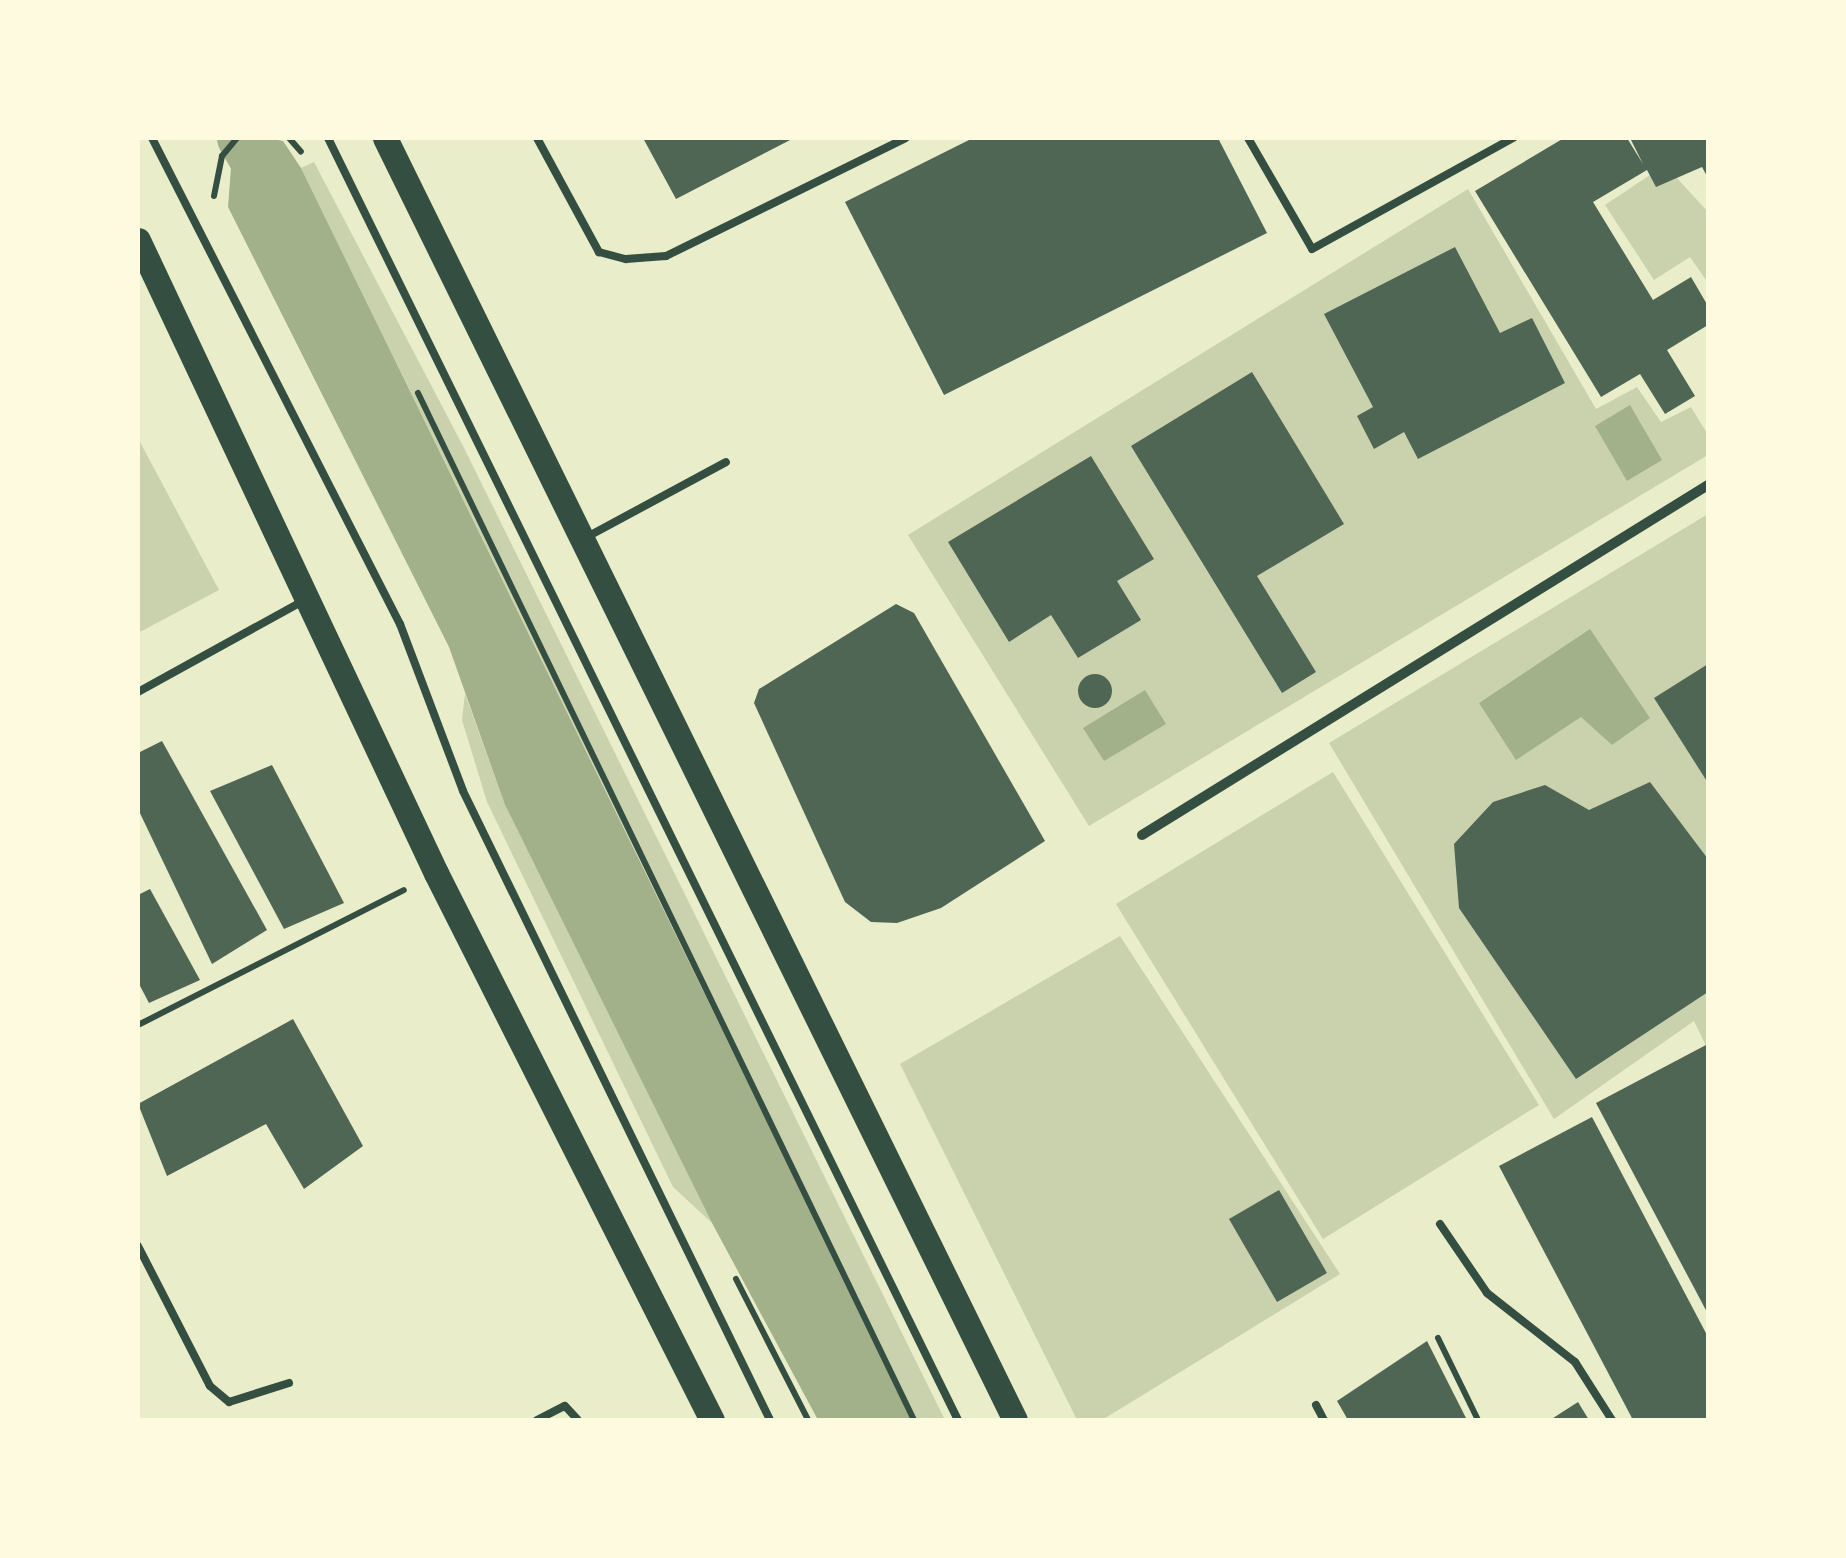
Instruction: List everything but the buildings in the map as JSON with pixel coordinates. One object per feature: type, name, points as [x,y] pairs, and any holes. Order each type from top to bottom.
[{"type":"main road","points":[[385,138],[585,538],[830,1060],[1015,1420]]},
{"type":"main road","points":[[138,240],[436,873],[712,1420]]},
{"type":"street","points":[[1142,835],[1708,485]]},
{"type":"lane","points":[[152,138],[400,624],[463,792],[770,1420]]},
{"type":"lane","points":[[328,138],[958,1420]]},
{"type":"lane","points":[[536,138],[599,252],[626,259],[666,256],[906,138]]},
{"type":"lane","points":[[1248,138],[1312,249],[1512,138]]},
{"type":"lane","points":[[585,538],[726,462]]},
{"type":"lane","points":[[138,692],[307,598]]},
{"type":"lane","points":[[1440,1224],[1487,1293],[1575,1362],[1612,1420]]},
{"type":"lane","points":[[138,1246],[210,1386],[230,1402],[289,1384]]},
{"type":"lane","points":[[1316,1405],[1324,1420]]},
{"type":"lane","points":[[537,1420],[565,1406],[578,1420]]},
{"type":"path","points":[[217,212],[215,178],[237,138]]},
{"type":"path","points":[[290,138],[310,169]]},
{"type":"path","points":[[413,384],[914,1420]]},
{"type":"path","points":[[138,1025],[436,873]]},
{"type":"path","points":[[1438,1338],[1478,1420]]},
{"type":"path","points":[[791,1382],[810,1420]]},
{"type":"shaded area","points":[[268,138],[283,141],[301,168],[913,1420],[818,1420],[712,1223],[505,805],[449,647],[228,207],[232,155]]},
{"type":"shaded area","points":[[314,162],[463,446],[945,1420],[914,1420],[301,168]]},
{"type":"shaded area","points":[[1665,165],[1708,212],[1708,283],[1690,257],[1654,280],[1605,205]]},
{"type":"shaded area","points":[[1468,189],[1596,409],[1637,387],[1661,422],[1691,407],[1708,435],[1708,455],[1089,826],[908,535]]},
{"type":"shaded area","points":[[1630,405],[1662,460],[1627,481],[1595,426]]},
{"type":"shaded area","points":[[138,443],[219,590],[138,633]]},
{"type":"shaded area","points":[[1708,514],[1708,1050],[1694,1021],[1554,1119],[1329,743]]},
{"type":"shaded area","points":[[1590,629],[1650,718],[1612,745],[1581,717],[1516,760],[1479,703]]},
{"type":"shaded area","points":[[1145,690],[1166,724],[1104,761],[1083,728]]},
{"type":"shaded area","points":[[465,694],[505,805],[712,1223],[673,1187],[487,802],[462,720]]},
{"type":"shaded area","points":[[1333,772],[1539,1105],[1323,1239],[1116,904]]},
{"type":"shaded area","points":[[1120,936],[1340,1274],[1102,1420],[1077,1420],[900,1064]]},
{"type":"waterway","points":[[242,138],[280,203]]}]
